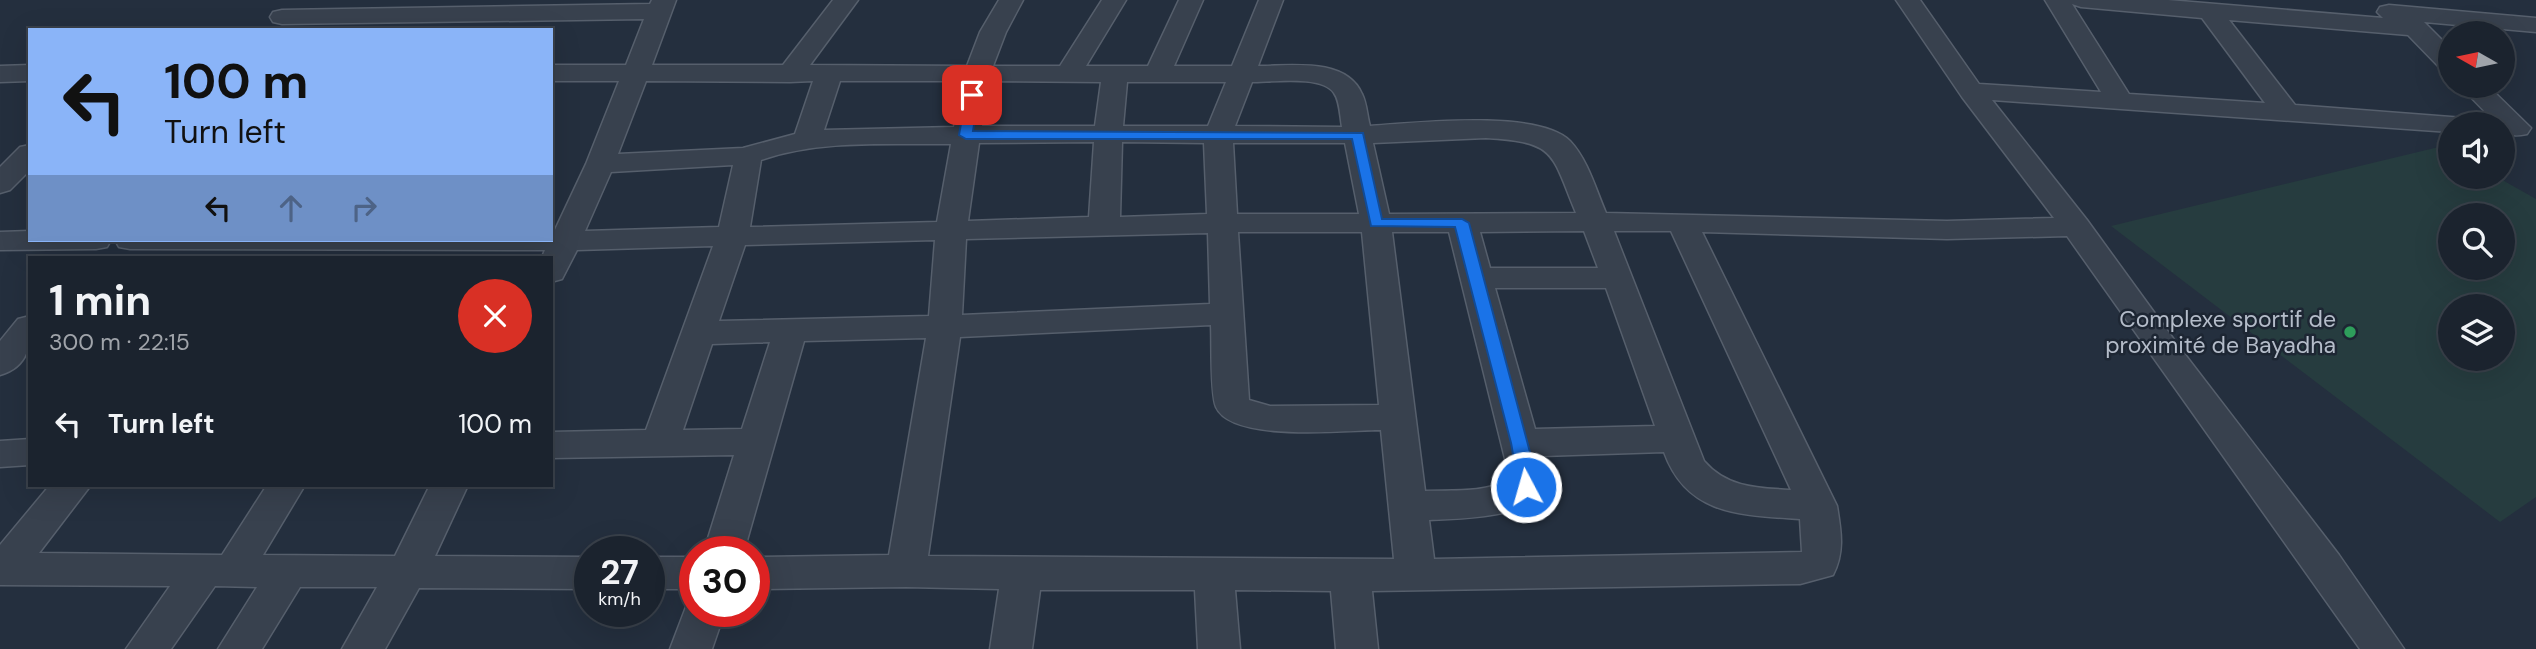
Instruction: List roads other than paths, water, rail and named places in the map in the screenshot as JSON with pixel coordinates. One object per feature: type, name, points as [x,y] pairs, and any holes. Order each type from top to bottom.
[{"type":"street","points":[[790,74],[846,0]]},
{"type":"street","points":[[906,571],[945,327],[951,229],[976,75],[993,32],[1012,0]]},
{"type":"street","points":[[1067,75],[1114,0]]},
{"type":"street","points":[[1158,73],[1191,0]]},
{"type":"street","points":[[1271,0],[1218,135],[1225,314],[1232,404],[1241,413],[1270,419],[1398,416]]},
{"type":"street","points":[[1908,0],[1971,91],[2077,228],[2383,649]]},
{"type":"street","points":[[2057,0],[2120,101]]},
{"type":"street","points":[[2081,0],[2210,11],[2268,4],[2408,20],[2536,25]]},
{"type":"street","points":[[283,16],[432,14],[662,5],[600,164],[553,268]]},
{"type":"street","points":[[2210,11],[2286,112]]},
{"type":"street","points":[[2408,20],[2438,51]]},
{"type":"street","points":[[553,73],[1241,73],[1312,74],[1330,76],[1339,81],[1349,94],[1376,223],[1416,575]]},
{"type":"street","points":[[0,74],[28,74]]},
{"type":"street","points":[[807,140],[829,74]]},
{"type":"street","points":[[1104,225],[1108,136],[1115,74]]},
{"type":"street","points":[[1971,91],[2438,123]]},
{"type":"street","points":[[2486,98],[2518,129]]},
{"type":"street","points":[[600,164],[747,156],[763,149],[807,140],[966,135],[1358,135],[1446,130],[1503,131],[1549,139],[1564,152],[1596,222],[1688,467],[1704,486],[1743,498],[1818,506]]},
{"type":"street","points":[[0,147],[28,150]]},
{"type":"street","points":[[0,184],[28,152]]},
{"type":"street","points":[[660,443],[733,235],[747,156]]},
{"type":"street","points":[[553,241],[1221,223],[1682,222],[1947,230],[2077,228]]},
{"type":"street","points":[[770,573],[906,571],[1416,575],[1800,568],[1819,564],[1823,545],[1818,506],[1682,222]]},
{"type":"street","points":[[1408,506],[1514,496],[1526,487],[1527,471],[1462,223]]},
{"type":"street","points":[[0,241],[28,241]]},
{"type":"street","points":[[86,256],[96,242]]},
{"type":"street","points":[[1476,278],[1616,278]]},
{"type":"street","points":[[699,333],[945,327],[1225,314]]},
{"type":"street","points":[[728,536],[790,330]]},
{"type":"street","points":[[1520,443],[1677,439]]},
{"type":"street","points":[[553,444],[756,442]]},
{"type":"street","points":[[0,454],[28,452]]},
{"type":"street","points":[[2,569],[70,487]]},
{"type":"street","points":[[147,649],[219,571],[284,487]]},
{"type":"street","points":[[363,649],[407,572],[448,487]]},
{"type":"street","points":[[2,569],[574,573]]},
{"type":"street","points":[[239,649],[288,572]]},
{"type":"street","points":[[1350,573],[1357,649]]},
{"type":"street","points":[[1012,649],[1022,574]]},
{"type":"street","points":[[1214,575],[1219,649]]},
{"type":"street","points":[[691,649],[699,627]]},
{"type":"place","name":"Complexe sportif de proximité de Bayadha","points":[[2350,332]]}]
